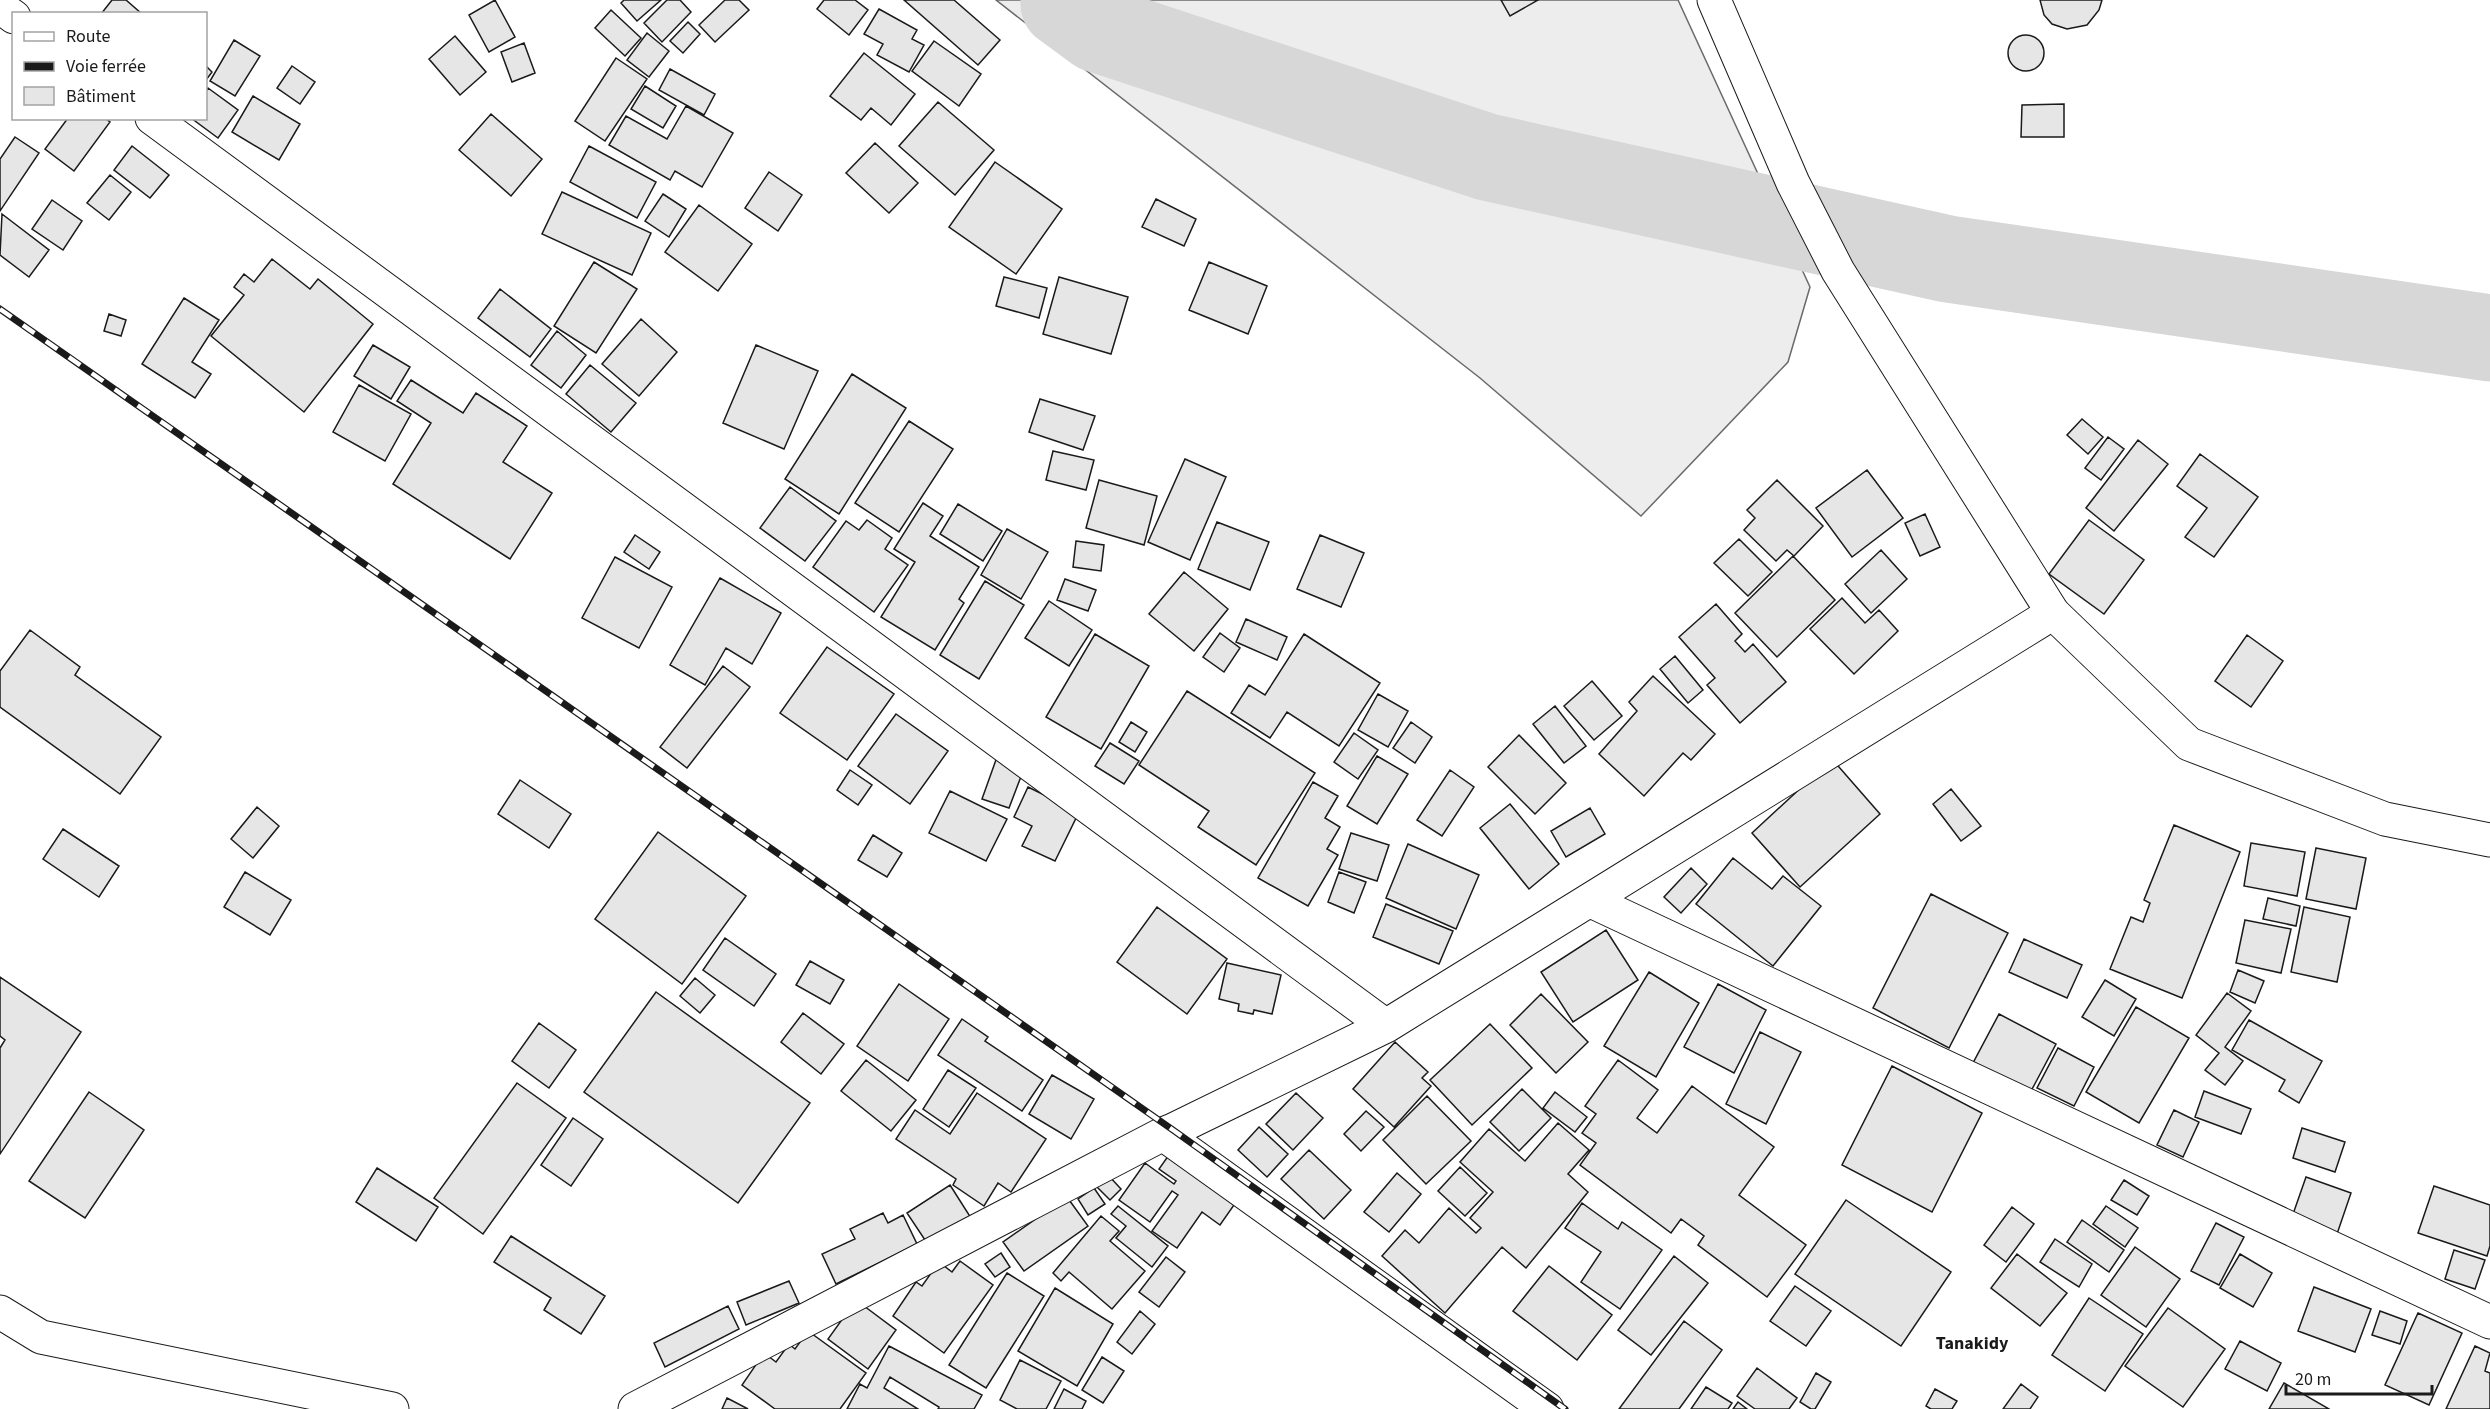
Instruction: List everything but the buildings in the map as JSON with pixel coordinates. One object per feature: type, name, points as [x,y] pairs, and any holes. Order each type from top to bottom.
[{"type":"street","points":[[1714,0],[1793,183],[1838,271],[2053,613],[2189,744],[2385,819],[2490,840]]},
{"type":"street","points":[[155,120],[1386,1026]]},
{"type":"street","points":[[635,1409],[1163,1134],[1386,1026],[2053,613]]},
{"type":"street","points":[[1591,901],[2490,1322]]},
{"type":"street","points":[[1163,1134],[1547,1409]]},
{"type":"street","points":[[0,1312],[41,1337],[392,1409]]},
{"type":"shaded area","points":[[996,0],[1678,0],[1810,287],[1788,362],[1641,516],[1480,378]]},
{"type":"waterway","points":[[1064,0],[1064,4],[1098,29],[1487,157],[1948,259],[2490,338]]},
{"type":"railway","points":[[0,309],[1173,1130],[1565,1409]]},
{"type":"district","name":"Tanakidy","points":[[1972,1343]]}]
